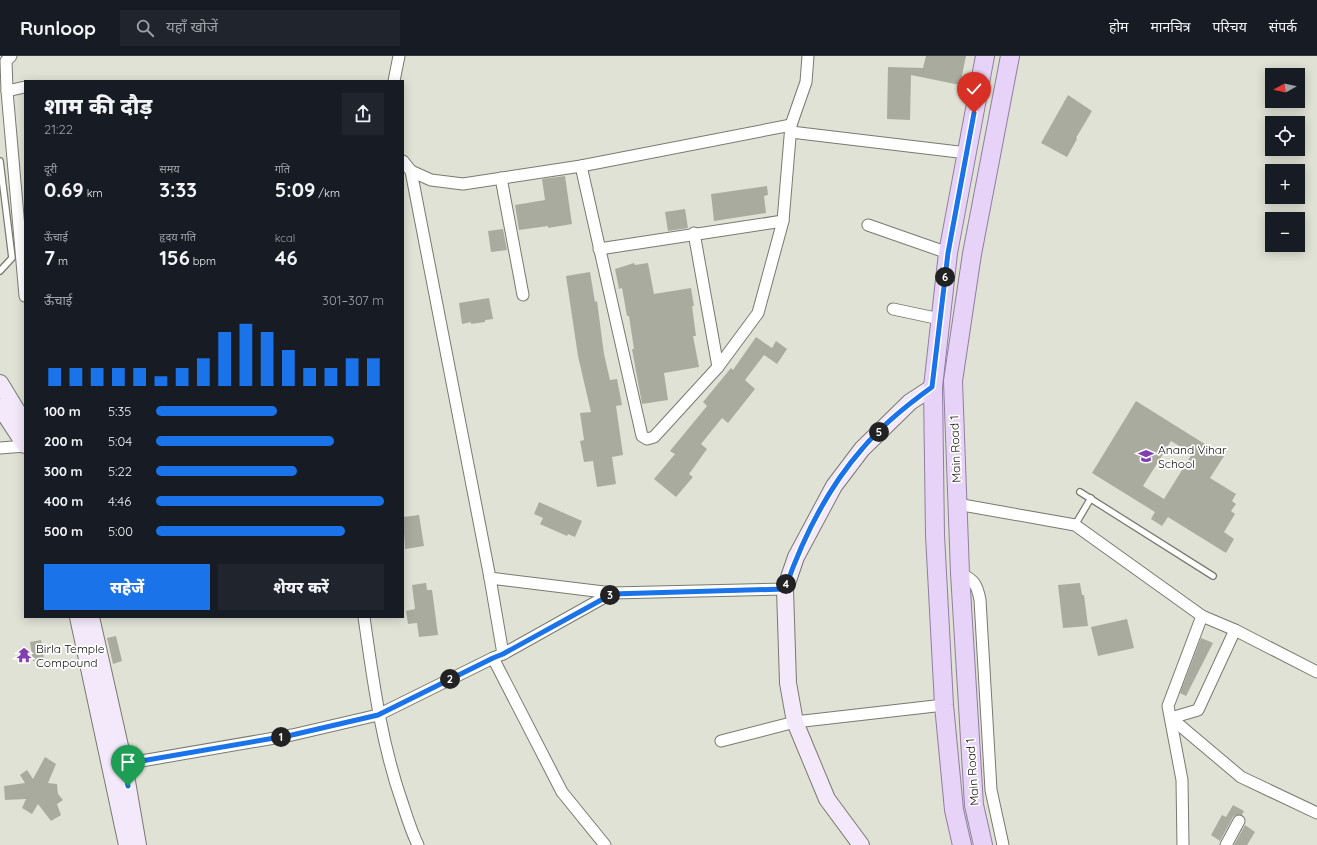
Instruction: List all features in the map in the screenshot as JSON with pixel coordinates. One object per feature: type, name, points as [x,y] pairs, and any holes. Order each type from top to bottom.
[{"type":"main road","name":"Main Road 1","points":[[962,845],[954,810],[944,705],[935,535],[932,387],[948,253],[985,56]]},
{"type":"main road","name":"Main Road 1","points":[[982,845],[974,805],[960,572],[953,381],[972,254],[1010,56]]},
{"type":"street","points":[[11,56],[6,61],[7,91],[24,285]]},
{"type":"street","points":[[394,80],[399,56]]},
{"type":"street","points":[[582,166],[599,249],[642,436],[647,439],[654,437],[718,367],[758,313],[783,221],[791,128],[806,82],[808,56]]},
{"type":"street","points":[[7,91],[24,87]]},
{"type":"street","points":[[404,162],[411,171],[431,180],[462,184],[582,166],[791,128],[967,153]]},
{"type":"street","points":[[411,171],[490,578],[498,656],[562,792],[605,845]]},
{"type":"street","points":[[501,178],[523,295]]},
{"type":"street","points":[[599,249],[694,233],[783,221]]},
{"type":"street","points":[[868,225],[948,253]]},
{"type":"street","points":[[694,233],[718,367]]},
{"type":"street","points":[[893,309],[940,319]]},
{"type":"street","points":[[0,383],[24,422]]},
{"type":"street","points":[[861,845],[827,799],[795,722],[788,683],[785,589],[796,557],[834,486],[862,448],[910,402],[932,387]]},
{"type":"street","points":[[0,407],[24,443]]},
{"type":"street","points":[[0,448],[24,445]]},
{"type":"street","points":[[957,504],[1075,525],[1202,616],[1235,630],[1317,672]]},
{"type":"street","points":[[960,572],[969,577],[977,586],[980,600],[991,790],[1003,845]]},
{"type":"street","points":[[490,578],[612,594],[785,589]]},
{"type":"street","points":[[124,764],[292,735],[378,715],[498,656],[612,594]]},
{"type":"street","points":[[1183,845],[1182,780],[1168,706],[1202,616]]},
{"type":"street","points":[[78,618],[126,845]]},
{"type":"street","points":[[91,618],[124,764],[138,845]]},
{"type":"street","points":[[364,618],[378,715],[394,779],[418,845]]},
{"type":"street","points":[[1171,718],[1198,710],[1235,630]]},
{"type":"street","points":[[721,741],[795,722],[944,705]]},
{"type":"street","points":[[1171,718],[1241,777],[1317,813]]},
{"type":"street","points":[[1226,845],[1239,821]]},
{"type":"lane","points":[[0,161],[12,258],[0,271]]},
{"type":"lane","points":[[1080,492],[1213,576]]},
{"type":"lane","points":[[1075,525],[1091,498]]},
{"type":"building","points":[[926,56],[966,56],[960,85],[911,75],[910,120],[887,119],[888,67],[923,68]]},
{"type":"building","points":[[1068,95],[1092,111],[1067,157],[1041,143]]},
{"type":"building","points":[[565,176],[572,224],[548,228],[548,226],[519,230],[515,205],[545,200],[542,179]]},
{"type":"building","points":[[767,186],[768,195],[764,196],[766,213],[714,221],[711,194]]},
{"type":"building","points":[[685,209],[688,228],[668,231],[665,212]]},
{"type":"building","points":[[503,229],[507,250],[491,252],[488,231]]},
{"type":"building","points":[[634,263],[635,265],[648,263],[654,294],[691,288],[696,336],[693,336],[699,367],[664,373],[668,400],[642,404],[632,349],[634,349],[629,316],[627,316],[622,288],[619,289],[615,269]]},
{"type":"building","points":[[590,272],[595,302],[597,301],[604,354],[610,380],[617,379],[622,405],[616,406],[623,455],[612,457],[616,484],[597,487],[593,461],[584,462],[580,441],[584,440],[580,413],[591,412],[578,356],[566,276]]},
{"type":"building","points":[[489,298],[493,319],[485,320],[485,322],[471,324],[471,322],[462,324],[459,303]]},
{"type":"building","points":[[756,337],[772,348],[776,341],[787,349],[777,364],[764,355],[745,380],[755,389],[728,423],[722,418],[701,444],[707,449],[689,474],[693,477],[676,497],[654,479],[675,454],[670,451],[707,406],[703,402],[731,368],[733,370]]},
{"type":"building","points":[[1136,401],[1224,456],[1210,478],[1236,494],[1232,501],[1236,504],[1231,511],[1235,514],[1224,532],[1234,539],[1226,553],[1168,517],[1162,526],[1151,519],[1155,512],[1092,473]],"holes":[[[1171,441],[1192,454],[1164,499],[1143,486]]]},
{"type":"building","points":[[539,502],[582,521],[575,537],[568,534],[567,536],[540,524],[543,518],[534,514]]},
{"type":"building","points":[[419,515],[424,546],[405,549],[404,517]]},
{"type":"building","points":[[426,583],[427,590],[432,590],[438,635],[419,637],[417,623],[408,624],[406,611],[415,609],[412,585]]},
{"type":"building","points":[[1080,583],[1082,595],[1084,595],[1088,626],[1063,628],[1058,585]]},
{"type":"building","points":[[1127,619],[1134,648],[1098,656],[1091,627]]},
{"type":"building","points":[[116,636],[122,661],[113,664],[107,638]]},
{"type":"building","points":[[1201,638],[1213,643],[1186,696],[1180,693]]},
{"type":"building","points":[[41,640],[44,659],[33,661],[30,642]]},
{"type":"building","points":[[45,757],[56,764],[48,783],[57,784],[58,794],[63,800],[57,804],[61,815],[51,821],[38,804],[32,814],[22,808],[26,799],[5,800],[4,786],[25,783],[20,775],[27,770],[33,779]]},
{"type":"building","points":[[1233,805],[1244,811],[1242,815],[1236,815],[1233,817],[1220,841],[1211,835],[1222,815],[1226,817]]},
{"type":"building","points":[[1245,825],[1255,832],[1247,845],[1234,845]]},
{"type":"place","name":"Anand Vihar School","points":[[1146,456]]},
{"type":"place","name":"Birla Temple Compound","points":[[24,655]]},
{"type":"route","points":[[128,786],[124,764],[292,735],[378,715],[503,654],[612,594],[785,589],[796,557],[834,486],[862,448],[910,402],[932,387],[948,253],[974,113]]}]
